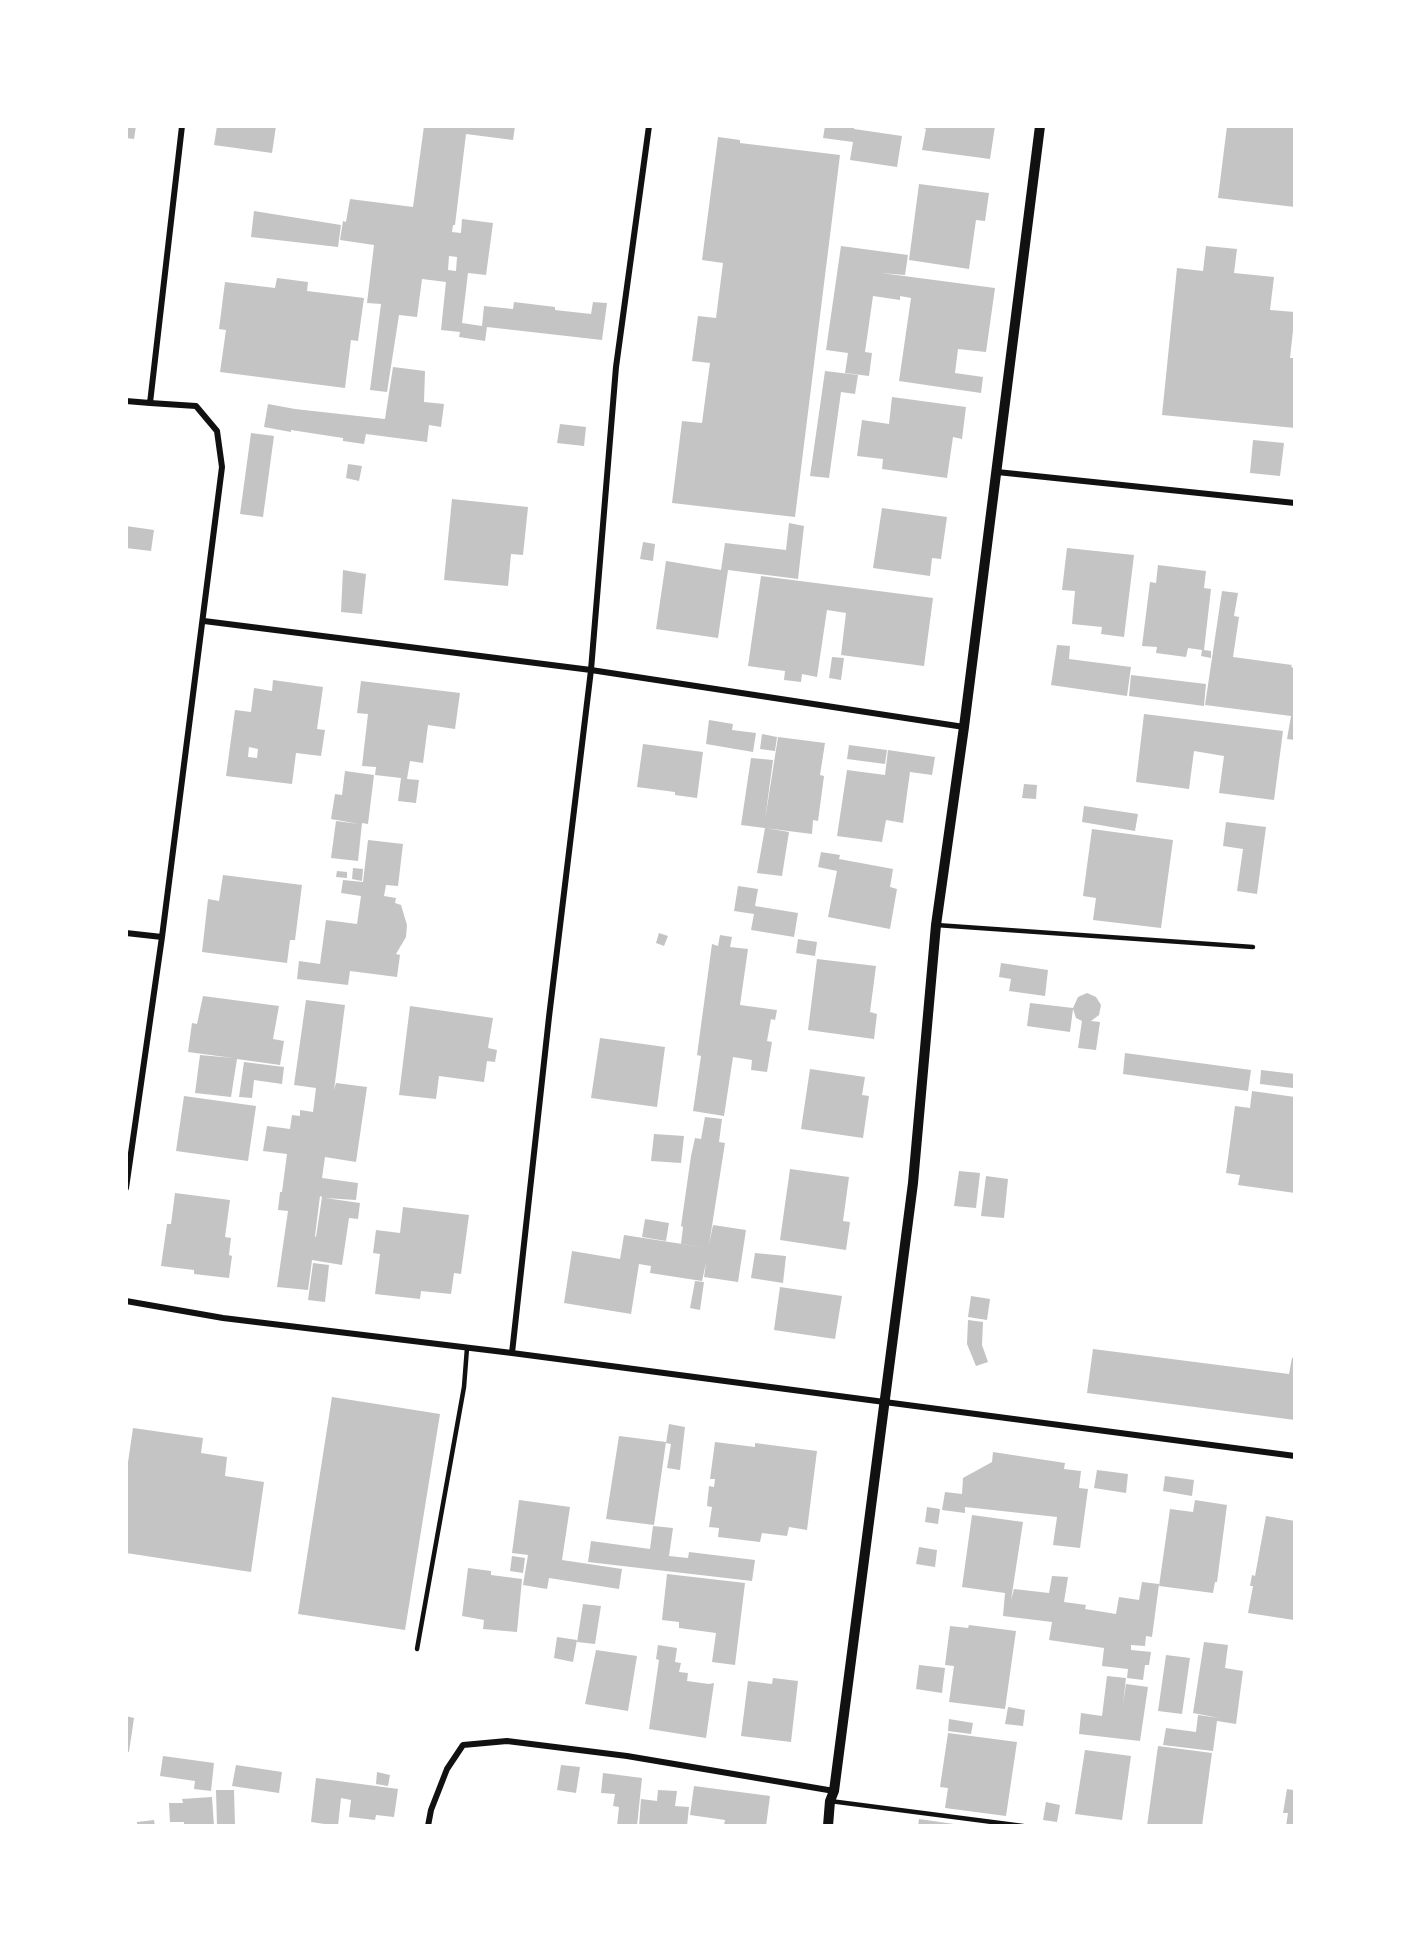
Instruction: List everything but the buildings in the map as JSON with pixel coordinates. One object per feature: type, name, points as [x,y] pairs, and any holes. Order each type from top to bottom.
[{"type":"street","points":[[150,403],[182,126]]},
{"type":"street","points":[[512,1353],[549,1017],[591,670],[616,367],[649,126]]},
{"type":"street","points":[[828,1826],[913,1183],[936,925],[964,727],[1040,126]]},
{"type":"street","points":[[126,401],[196,406],[217,431],[222,467],[162,937],[126,1188]]},
{"type":"street","points":[[997,472],[1295,503]]},
{"type":"street","points":[[204,621],[591,670],[964,727]]},
{"type":"street","points":[[126,933],[162,937]]},
{"type":"street","points":[[126,1301],[223,1318],[885,1401],[1295,1456]]},
{"type":"street","points":[[428,1826],[431,1810],[447,1769],[463,1744],[507,1741],[627,1755],[832,1796]]},
{"type":"lane","points":[[936,925],[1253,946]]},
{"type":"lane","points":[[417,1649],[464,1387],[467,1348]]},
{"type":"lane","points":[[832,1796],[1023,1826]]}]
